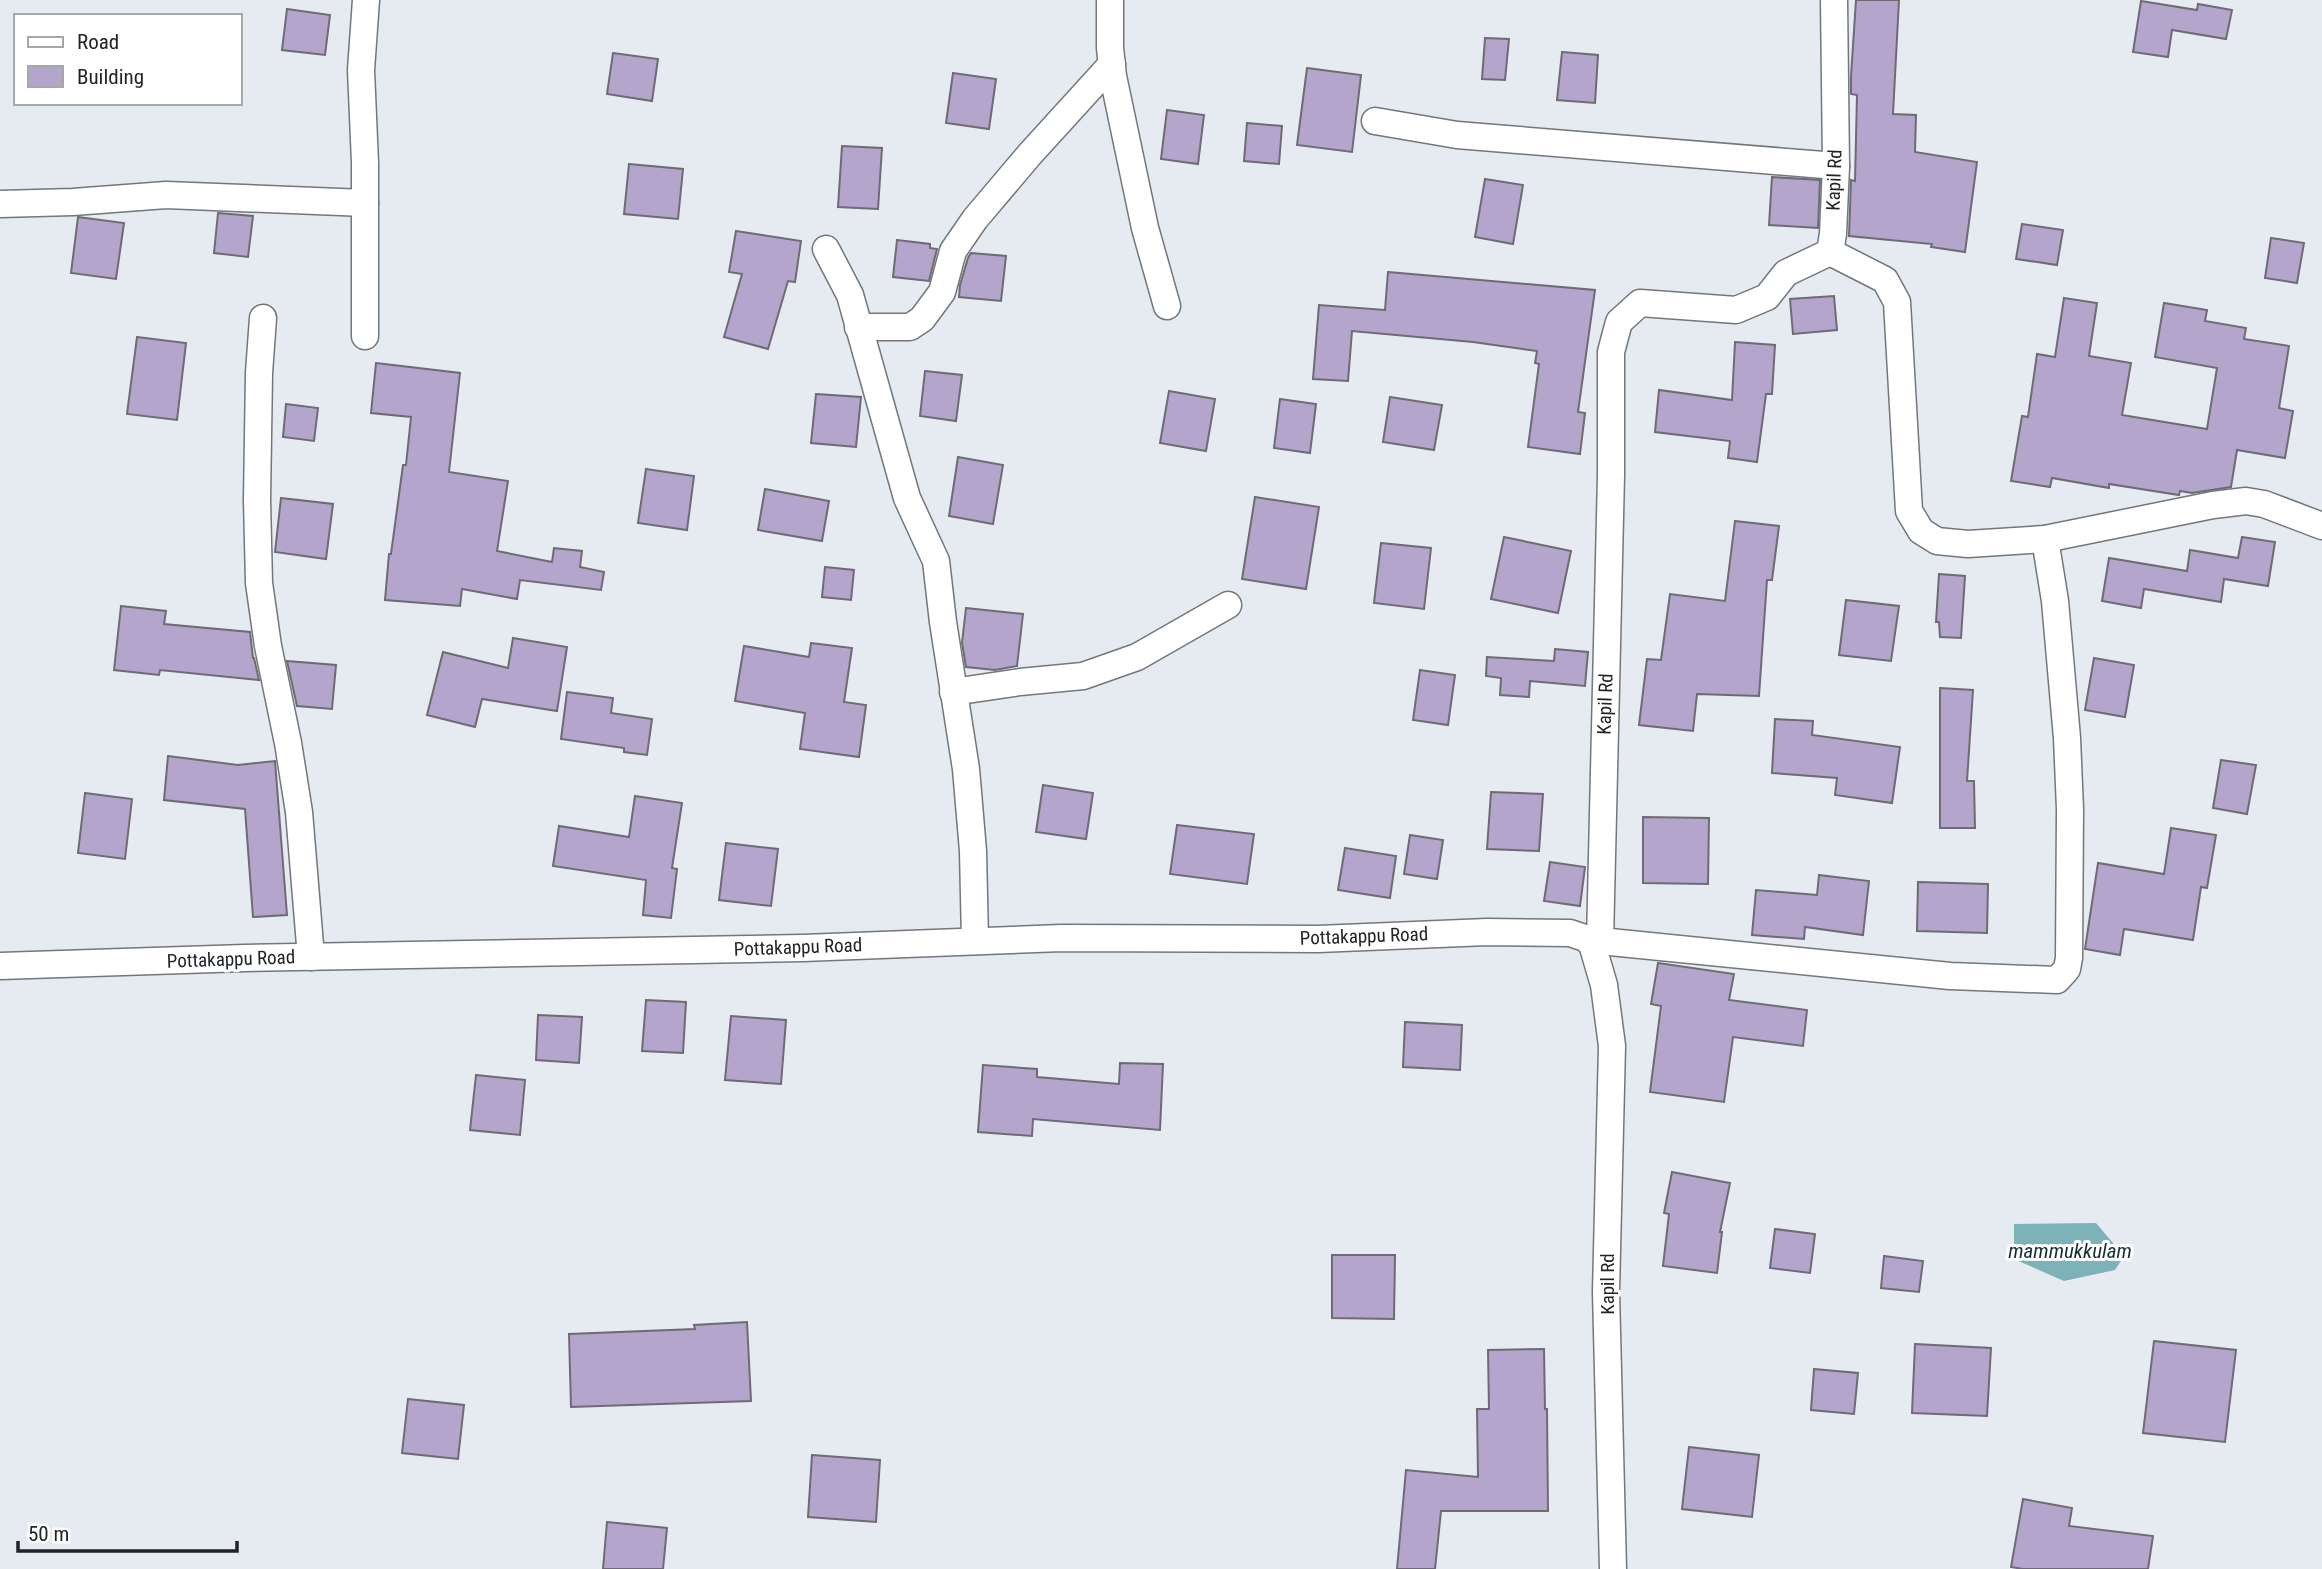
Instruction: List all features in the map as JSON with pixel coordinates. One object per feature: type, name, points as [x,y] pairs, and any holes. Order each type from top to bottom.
[{"type":"street","points":[[365,336],[362,70],[366,0]]},
{"type":"street","points":[[1110,0],[1112,64],[1145,228],[1167,306]]},
{"type":"street","name":"Kapil Rd","points":[[1613,1569],[1606,1292],[1612,1046],[1596,942],[1611,475],[1611,352],[1619,322],[1640,303],[1736,310],[1767,297],[1786,273],[1830,252],[1836,166],[1834,0]]},
{"type":"street","points":[[858,327],[909,327],[922,318],[942,292],[954,251],[975,219],[1112,64]]},
{"type":"street","points":[[1375,121],[1457,135],[1836,166]]},
{"type":"street","points":[[0,204],[166,195],[365,203]]},
{"type":"street","points":[[826,249],[850,295],[907,498],[936,561],[966,769],[973,851],[975,941]]},
{"type":"street","points":[[1830,252],[1885,280],[1897,302],[1909,511],[1921,531],[1937,541],[1968,544],[2045,539],[2213,505],[2246,501],[2264,504],[2322,526]]},
{"type":"street","points":[[263,318],[259,373],[257,500],[259,583],[299,811],[311,957]]},
{"type":"street","name":"Pottakappu Road","points":[[0,966],[803,948],[1062,938],[1318,939],[1488,932],[1570,933],[1596,942],[1950,976],[2057,980],[2067,970],[2069,958],[2070,809],[2067,738],[2054,601],[2045,539]]},
{"type":"street","points":[[953,692],[1083,676],[1137,657],[1228,605]]},
{"type":"water","name":"mammukkulam","points":[[2096,1223],[2124,1256],[2115,1270],[2064,1281],[2014,1259],[2014,1224]]},
{"type":"building","points":[[1856,0],[1899,0],[1893,114],[1916,115],[1915,152],[1977,162],[1965,252],[1931,247],[1932,244],[1849,236],[1851,180],[1855,181],[1857,95],[1851,94],[1851,76]]},
{"type":"building","points":[[2141,1],[2197,10],[2198,4],[2232,10],[2226,39],[2172,30],[2168,57],[2133,52]]},
{"type":"building","points":[[287,9],[330,15],[325,55],[282,50]]},
{"type":"building","points":[[1485,38],[1509,39],[1505,80],[1482,79]]},
{"type":"building","points":[[1562,52],[1598,55],[1595,103],[1557,100]]},
{"type":"building","points":[[613,53],[658,59],[652,101],[607,94]]},
{"type":"building","points":[[1307,68],[1361,75],[1352,152],[1297,145]]},
{"type":"building","points":[[953,73],[996,79],[989,129],[946,123]]},
{"type":"building","points":[[1167,110],[1204,115],[1198,164],[1161,159]]},
{"type":"building","points":[[1247,123],[1282,126],[1279,164],[1244,161]]},
{"type":"building","points":[[842,146],[882,148],[878,209],[838,207]]},
{"type":"building","points":[[629,164],[683,169],[678,219],[624,214]]},
{"type":"building","points":[[1772,177],[1820,180],[1818,228],[1769,225]]},
{"type":"building","points":[[1485,179],[1523,185],[1513,244],[1475,237]]},
{"type":"building","points":[[218,213],[253,216],[248,257],[214,253]]},
{"type":"building","points":[[78,217],[124,223],[116,279],[71,273]]},
{"type":"building","points":[[2022,224],[2063,230],[2057,265],[2016,259]]},
{"type":"building","points":[[736,231],[801,241],[795,282],[788,281],[768,349],[724,337],[742,274],[729,272]]},
{"type":"building","points":[[2271,238],[2304,243],[2297,283],[2265,278]]},
{"type":"building","points":[[897,240],[930,244],[930,248],[937,249],[929,281],[893,277]]},
{"type":"building","points":[[971,253],[1006,256],[1001,301],[959,297],[960,285]]},
{"type":"building","points":[[1388,272],[1595,290],[1578,412],[1585,413],[1580,454],[1528,447],[1539,364],[1535,363],[1537,351],[1352,331],[1348,381],[1313,379],[1319,305],[1385,310]]},
{"type":"building","points":[[1834,296],[1837,330],[1793,334],[1790,299]]},
{"type":"building","points":[[2064,298],[2097,303],[2089,356],[2131,363],[2122,415],[2207,429],[2217,368],[2155,357],[2164,303],[2207,310],[2205,321],[2246,328],[2244,339],[2289,346],[2279,408],[2293,411],[2285,458],[2237,450],[2231,487],[2192,493],[2180,491],[2179,495],[2109,484],[2109,488],[2052,478],[2050,487],[2011,481],[2022,416],[2028,417],[2037,354],[2055,357]]},
{"type":"building","points":[[137,337],[186,343],[177,420],[127,414]]},
{"type":"building","points":[[1735,342],[1775,345],[1772,394],[1766,394],[1757,462],[1728,458],[1730,441],[1655,432],[1659,390],[1732,400]]},
{"type":"building","points":[[376,363],[460,373],[449,472],[508,481],[497,551],[552,562],[554,548],[582,551],[580,567],[604,572],[601,590],[520,580],[517,599],[462,589],[460,606],[385,600],[389,554],[403,465],[406,465],[411,417],[371,413]]},
{"type":"building","points":[[925,371],[962,375],[956,421],[920,416]]},
{"type":"building","points":[[1169,391],[1215,399],[1206,451],[1160,443]]},
{"type":"building","points":[[816,394],[861,397],[856,447],[811,443]]},
{"type":"building","points":[[1390,397],[1442,405],[1434,450],[1383,442]]},
{"type":"building","points":[[1280,399],[1316,404],[1310,453],[1274,448]]},
{"type":"building","points":[[286,404],[318,408],[314,441],[283,437]]},
{"type":"building","points":[[958,457],[1003,465],[993,524],[949,516]]},
{"type":"building","points":[[646,469],[694,476],[687,530],[638,523]]},
{"type":"building","points":[[765,489],[829,501],[822,541],[758,530]]},
{"type":"building","points":[[1255,497],[1319,507],[1306,589],[1242,579]]},
{"type":"building","points":[[281,498],[333,504],[326,559],[275,552]]},
{"type":"building","points":[[1735,521],[1779,526],[1772,580],[1767,580],[1759,696],[1697,694],[1693,731],[1639,725],[1647,659],[1661,660],[1670,594],[1725,601]]},
{"type":"building","points":[[1504,537],[1571,551],[1558,613],[1491,599]]},
{"type":"building","points":[[2242,537],[2275,542],[2268,586],[2224,579],[2221,602],[2144,589],[2141,608],[2102,601],[2109,558],[2187,571],[2190,550],[2238,558]]},
{"type":"building","points":[[1381,543],[1431,548],[1424,609],[1374,603]]},
{"type":"building","points":[[825,567],[854,570],[851,600],[822,597]]},
{"type":"building","points":[[1939,574],[1965,576],[1961,638],[1940,637],[1939,622],[1936,622]]},
{"type":"building","points":[[1846,600],[1899,606],[1891,661],[1839,655]]},
{"type":"building","points":[[121,606],[166,611],[164,624],[250,632],[259,680],[160,670],[159,675],[114,670]]},
{"type":"building","points":[[966,608],[1023,614],[1017,666],[995,670],[966,667],[962,643]]},
{"type":"building","points":[[513,638],[567,647],[557,711],[482,699],[475,727],[427,715],[443,652],[508,668]]},
{"type":"building","points":[[811,643],[852,648],[844,702],[866,705],[859,757],[800,749],[805,713],[735,701],[744,646],[809,657]]},
{"type":"building","points":[[1555,649],[1588,652],[1585,686],[1530,681],[1529,697],[1500,695],[1501,678],[1486,676],[1487,657],[1554,661]]},
{"type":"building","points":[[2094,658],[2134,665],[2125,717],[2085,710]]},
{"type":"building","points":[[287,661],[336,665],[332,709],[297,706]]},
{"type":"building","points":[[1420,670],[1455,675],[1448,725],[1413,720]]},
{"type":"building","points":[[1940,688],[1973,690],[1967,781],[1974,781],[1975,828],[1940,828]]},
{"type":"building","points":[[567,692],[613,698],[611,713],[652,719],[647,755],[624,752],[624,748],[561,739]]},
{"type":"building","points":[[1775,719],[1813,721],[1812,735],[1900,747],[1892,803],[1835,795],[1837,778],[1772,773]]},
{"type":"building","points":[[168,756],[238,765],[275,761],[287,915],[253,917],[245,809],[164,800]]},
{"type":"building","points":[[2221,760],[2256,765],[2247,814],[2213,808]]},
{"type":"building","points":[[1043,785],[1093,793],[1086,839],[1036,832]]},
{"type":"building","points":[[1491,792],[1543,794],[1539,851],[1487,849]]},
{"type":"building","points":[[85,793],[132,799],[125,859],[78,853]]},
{"type":"building","points":[[635,796],[682,803],[672,868],[677,869],[671,918],[643,915],[646,880],[553,866],[559,826],[629,837]]},
{"type":"building","points":[[1643,817],[1709,818],[1708,884],[1643,883]]},
{"type":"building","points":[[1177,825],[1254,834],[1247,884],[1170,874]]},
{"type":"building","points":[[2171,828],[2216,835],[2207,888],[2201,887],[2193,940],[2124,929],[2120,955],[2085,949],[2098,863],[2164,874]]},
{"type":"building","points":[[1410,835],[1443,840],[1437,879],[1404,874]]},
{"type":"building","points":[[726,843],[778,849],[771,906],[719,900]]},
{"type":"building","points":[[1345,848],[1396,856],[1390,898],[1338,890]]},
{"type":"building","points":[[1550,862],[1585,867],[1580,906],[1544,901]]},
{"type":"building","points":[[1819,875],[1869,881],[1863,935],[1805,927],[1804,939],[1752,935],[1756,890],[1817,895]]},
{"type":"building","points":[[1918,882],[1988,884],[1987,933],[1917,931]]},
{"type":"building","points":[[1658,963],[1734,974],[1729,1000],[1807,1010],[1803,1046],[1733,1037],[1724,1102],[1650,1092],[1661,1006],[1651,1004]]},
{"type":"building","points":[[646,1000],[686,1002],[683,1053],[642,1051]]},
{"type":"building","points":[[538,1015],[582,1017],[579,1063],[536,1060]]},
{"type":"building","points":[[731,1016],[786,1020],[781,1084],[725,1080]]},
{"type":"building","points":[[1405,1022],[1462,1025],[1460,1070],[1403,1067]]},
{"type":"building","points":[[1120,1063],[1163,1064],[1160,1130],[1033,1119],[1032,1136],[978,1132],[983,1065],[1037,1069],[1037,1077],[1119,1084]]},
{"type":"building","points":[[476,1075],[525,1080],[520,1135],[470,1130]]},
{"type":"building","points":[[1672,1172],[1730,1183],[1720,1232],[1717,1273],[1663,1266],[1669,1214],[1664,1213]]},
{"type":"building","points":[[1775,1229],[1815,1234],[1810,1273],[1770,1268]]},
{"type":"building","points":[[1332,1255],[1395,1255],[1394,1319],[1332,1318]]},
{"type":"building","points":[[1884,1256],[1923,1261],[1919,1292],[1881,1288]]},
{"type":"building","points":[[747,1322],[751,1401],[571,1407],[569,1334],[695,1329],[694,1325]]},
{"type":"building","points":[[2154,1341],[2236,1350],[2225,1442],[2143,1433]]},
{"type":"building","points":[[1915,1344],[1991,1348],[1987,1416],[1912,1413]]},
{"type":"building","points":[[1544,1349],[1548,1511],[1441,1511],[1435,1569],[1397,1569],[1406,1470],[1478,1477],[1477,1409],[1489,1409],[1488,1350]]},
{"type":"building","points":[[1814,1369],[1858,1373],[1854,1414],[1811,1410]]},
{"type":"building","points":[[408,1399],[464,1405],[458,1459],[402,1453]]},
{"type":"building","points":[[1689,1447],[1759,1455],[1752,1517],[1682,1509]]},
{"type":"building","points":[[812,1455],[880,1460],[876,1522],[808,1517]]},
{"type":"building","points":[[2023,1499],[2072,1508],[2069,1526],[2153,1536],[2148,1569],[2011,1567]]},
{"type":"building","points":[[607,1522],[667,1528],[663,1569],[603,1569]]}]
